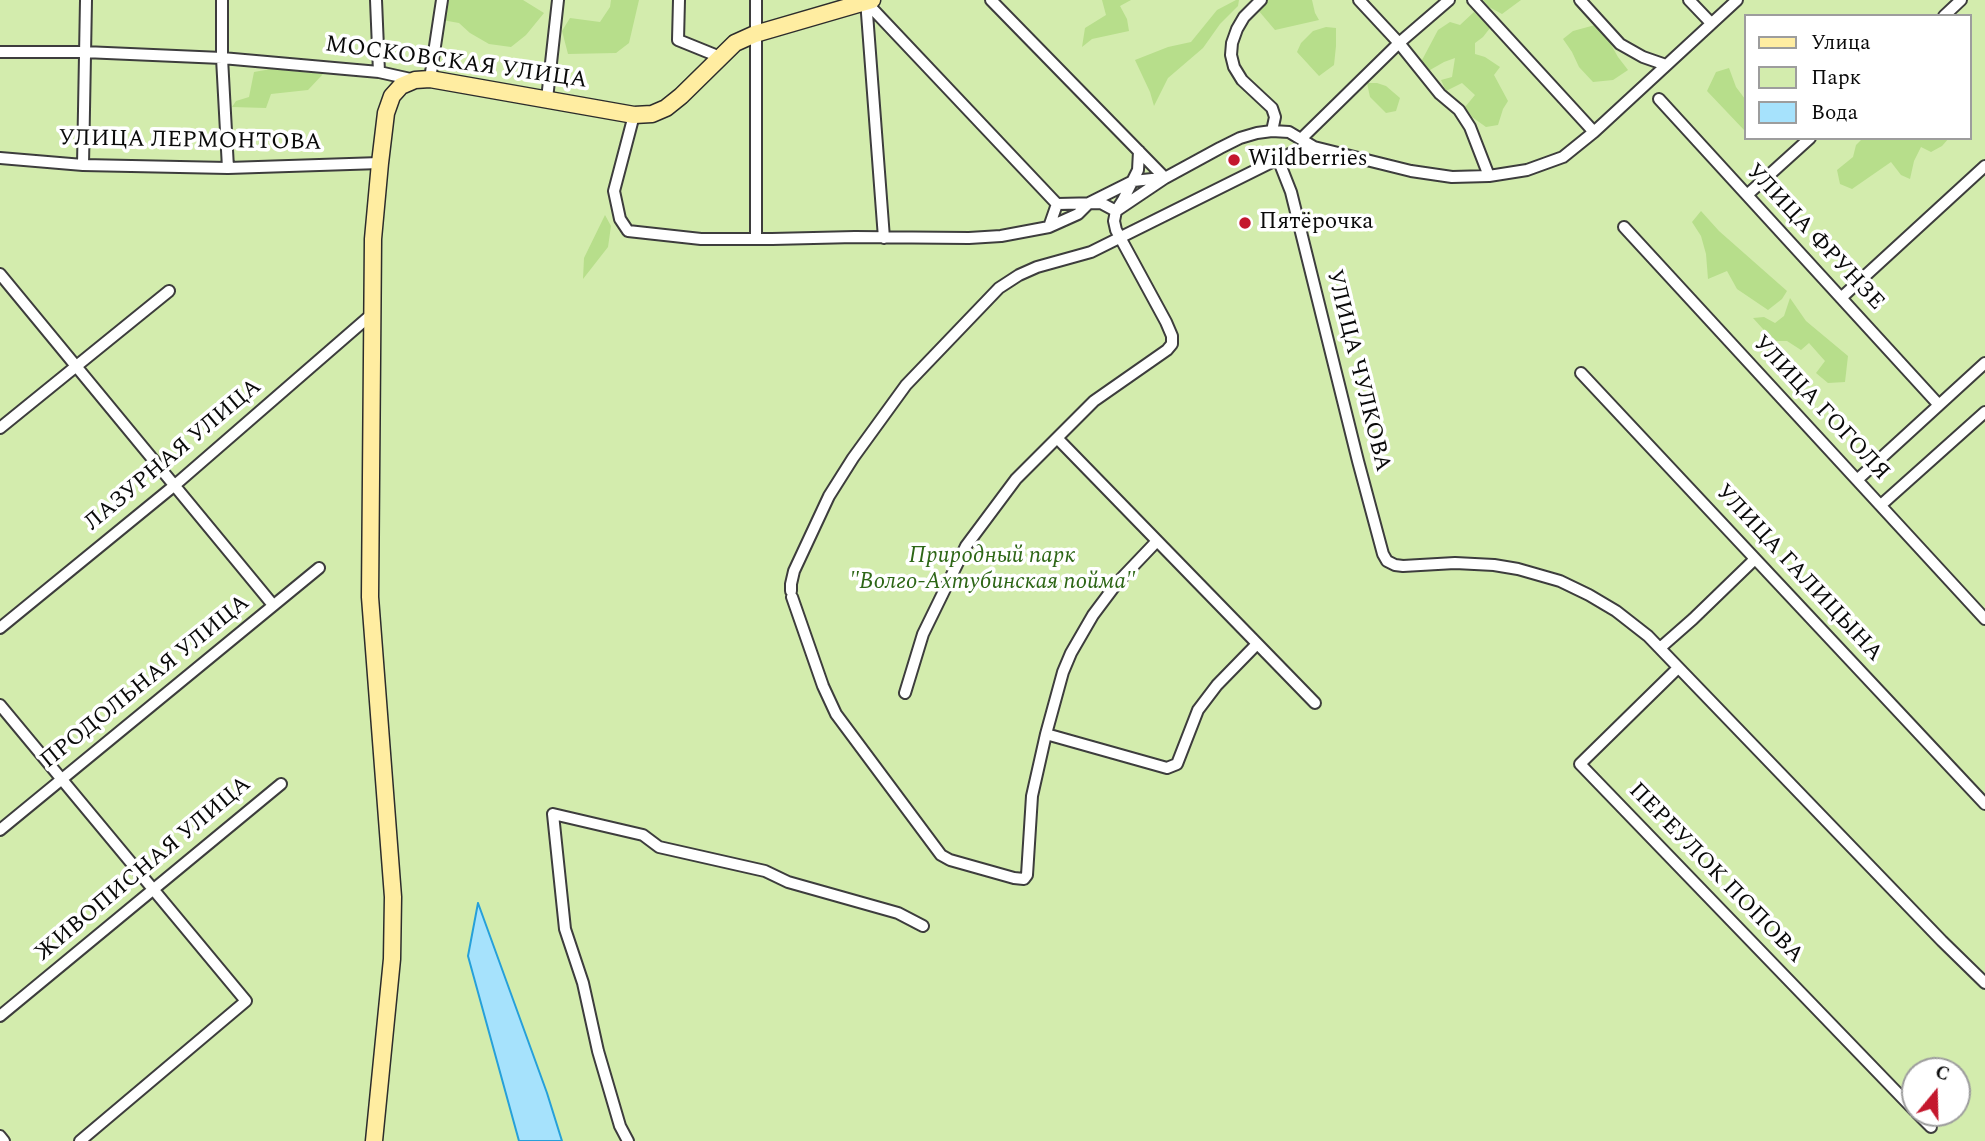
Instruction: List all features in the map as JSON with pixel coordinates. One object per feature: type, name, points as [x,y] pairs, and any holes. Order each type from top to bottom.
[{"type":"street","points":[[83,165],[86,0]]},
{"type":"street","points":[[222,0],[228,168]]},
{"type":"street","points":[[376,0],[379,72]]},
{"type":"street","points":[[374,1141],[392,959],[393,897],[370,597],[373,239],[386,113],[392,96],[401,86],[422,79],[442,0]]},
{"type":"street","points":[[547,99],[558,0]]},
{"type":"street","points":[[679,0],[678,40],[720,57]]},
{"type":"street","points":[[756,0],[756,239]]},
{"type":"street","points":[[991,0],[1165,178]]},
{"type":"street","points":[[1261,0],[1244,17],[1237,29],[1231,55],[1242,80],[1272,108],[1275,117],[1272,131]]},
{"type":"street","points":[[1359,0],[1399,43],[1440,94],[1459,110],[1471,127],[1489,176]]},
{"type":"street","points":[[1302,138],[1399,43],[1449,0]]},
{"type":"street","points":[[1473,0],[1594,132]]},
{"type":"street","points":[[1580,0],[1620,44],[1643,57],[1666,65]]},
{"type":"street","points":[[1689,0],[1711,23]]},
{"type":"street","points":[[1157,541],[1117,583],[1093,615],[1063,672],[1032,796],[1027,875],[1024,879],[1014,878],[941,855],[836,714],[823,686],[790,584],[793,571],[829,496],[906,385],[999,288],[1019,275],[1037,267],[1091,252],[1299,149],[1314,147],[1411,171],[1452,177],[1489,176],[1527,170],[1563,157],[1594,132],[1737,0]]},
{"type":"street","points":[[1946,14],[1961,0]]},
{"type":"street","points":[[868,1],[1057,204],[1101,203],[1116,211]]},
{"type":"street","points":[[868,1],[884,237]]},
{"type":"street","name":"МОСКОВСКАЯ УЛИЦА","points":[[0,52],[85,52],[222,58],[379,72],[634,115],[652,114],[666,108],[736,43],[755,34],[868,1]]},
{"type":"street","name":"УЛИЦА ФРУНЗЕ","points":[[1658,99],[1939,405]]},
{"type":"street","points":[[634,115],[614,191],[620,219],[628,231],[701,239],[991,237],[1049,227],[1078,214],[1089,203],[1133,181],[1165,178]]},
{"type":"street","points":[[1116,211],[1165,178],[1240,138],[1272,131],[1289,132],[1314,147]]},
{"type":"street","points":[[1747,195],[1808,140]]},
{"type":"street","points":[[905,693],[923,634],[966,546],[1016,479],[1094,401],[1172,344],[1166,322],[1115,230],[1116,211],[1138,170],[1139,151]]},
{"type":"street","name":"УЛИЦА ЛЕРМОНТОВА","points":[[0,158],[83,165],[228,168],[380,163]]},
{"type":"street","name":"УЛИЦА ЧУЛКОВА","points":[[1279,159],[1291,192],[1383,554],[1387,561],[1395,565],[1494,565],[1560,581],[1616,611],[1660,649]]},
{"type":"street","points":[[1841,298],[1985,166]]},
{"type":"street","points":[[1049,227],[1057,204]]},
{"type":"street","name":"УЛИЦА ГОГОЛЯ","points":[[1624,227],[1857,480],[1982,610]]},
{"type":"street","points":[[0,274],[273,605]]},
{"type":"street","points":[[0,428],[169,291]]},
{"type":"street","name":"ЛАЗУРНАЯ УЛИЦА","points":[[0,628],[175,485],[372,314]]},
{"type":"street","points":[[1857,480],[1985,363]]},
{"type":"street","name":"УЛИЦА ГАЛИЦЫНА","points":[[1581,373],[1985,804]]},
{"type":"street","points":[[1881,505],[1985,412]]},
{"type":"street","points":[[1057,439],[1315,703]]},
{"type":"street","points":[[1755,559],[1660,649],[1985,984]]},
{"type":"street","name":"ПРОДОЛЬНАЯ УЛИЦА","points":[[0,830],[318,568]]},
{"type":"street","points":[[1046,734],[1167,768],[1177,764],[1198,710],[1217,685],[1257,644]]},
{"type":"street","name":"ПЕРЕУЛОК ПОПОВА","points":[[1678,668],[1580,764],[1901,1096]]},
{"type":"street","points":[[0,705],[246,1001],[80,1141]]},
{"type":"street","name":"ЖИВОПИСНАЯ УЛИЦА","points":[[0,1016],[281,784]]},
{"type":"street","points":[[628,1141],[598,1051],[583,983],[565,929],[553,814],[643,835],[659,847],[765,871],[788,882],[898,913],[923,926]]},
{"type":"street","points":[[0,1136],[4,1141]]},
{"type":"green space","name":"Природный парк \"Волго-Ахтубинская пойма\"","points":[[0,0],[1985,0],[1985,1141],[0,1141]]},
{"type":"green space","points":[[449,0],[523,0],[544,13],[526,35],[511,47],[489,44],[459,23],[442,20]]},
{"type":"green space","points":[[611,0],[639,0],[629,43],[616,53],[568,54],[562,31],[570,18],[600,22],[610,7]]},
{"type":"green space","points":[[1102,0],[1131,0],[1120,6],[1127,19],[1129,31],[1092,39],[1082,47],[1085,28],[1106,15]]},
{"type":"green space","points":[[1239,0],[1238,6],[1220,24],[1203,48],[1168,78],[1154,106],[1135,60],[1168,47],[1191,42],[1217,10]]},
{"type":"green space","points":[[1268,0],[1312,0],[1319,20],[1275,30],[1258,10]]},
{"type":"green space","points":[[1483,0],[1521,0],[1502,14]]},
{"type":"green space","points":[[1474,12],[1490,28],[1475,43],[1475,54],[1500,67],[1494,75],[1508,101],[1498,125],[1486,127],[1472,117],[1465,107],[1475,95],[1462,83],[1446,91],[1441,80],[1452,77],[1455,58],[1423,74],[1421,62],[1438,30],[1450,22],[1460,25]]},
{"type":"green space","points":[[1595,25],[1606,36],[1628,70],[1613,80],[1593,82],[1579,67],[1563,39],[1573,31]]},
{"type":"green space","points":[[1326,27],[1336,28],[1334,65],[1319,76],[1297,52],[1301,43],[1313,31]]},
{"type":"green space","points":[[1729,68],[1736,87],[1744,98],[1744,130],[1707,91],[1716,72]]},
{"type":"green space","points":[[271,69],[323,74],[308,90],[271,94],[266,108],[232,107],[236,101],[249,97],[254,72]]},
{"type":"green space","points":[[1367,83],[1386,86],[1400,98],[1396,111],[1386,113],[1370,97]]},
{"type":"green space","points":[[1861,140],[1947,140],[1931,152],[1921,147],[1910,179],[1901,175],[1891,162],[1852,189],[1840,184],[1837,170],[1853,157],[1856,145]]},
{"type":"green space","points":[[1701,211],[1719,231],[1787,291],[1782,299],[1768,310],[1737,289],[1727,271],[1708,279],[1701,236],[1692,222]]},
{"type":"green space","points":[[605,215],[611,226],[608,247],[583,279],[584,258]]},
{"type":"green space","points":[[1790,298],[1806,321],[1848,356],[1845,382],[1828,383],[1816,373],[1825,361],[1809,343],[1801,350],[1787,341],[1768,341],[1763,329],[1753,318],[1764,317],[1775,323],[1784,316]]},
{"type":"water","points":[[478,903],[562,1141],[519,1141],[468,956]]},
{"type":"place","name":"Wildberries","points":[[1234,160]]},
{"type":"place","name":"Пятёрочка","points":[[1245,223]]}]
